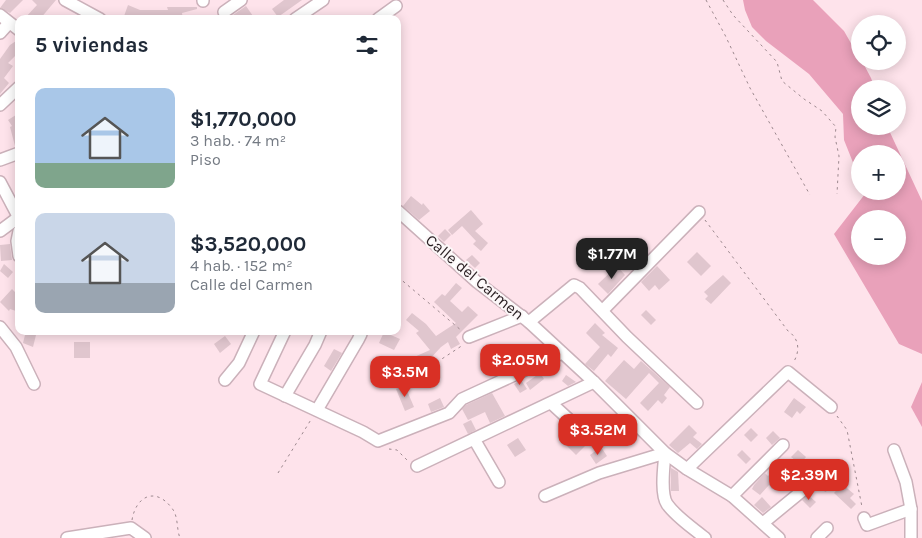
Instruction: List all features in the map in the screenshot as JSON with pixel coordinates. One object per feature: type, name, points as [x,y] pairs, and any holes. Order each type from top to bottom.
[{"type":"street","points":[[66,0],[93,15]]},
{"type":"street","points":[[224,0],[224,15]]},
{"type":"street","points":[[224,15],[241,0]]},
{"type":"street","points":[[301,15],[323,0]]},
{"type":"street","points":[[384,15],[396,6]]},
{"type":"street","points":[[0,15],[14,26],[0,33]]},
{"type":"street","points":[[0,105],[15,91]]},
{"type":"street","points":[[0,160],[15,154]]},
{"type":"street","points":[[0,182],[15,207]]},
{"type":"street","points":[[603,310],[699,212]]},
{"type":"street","name":"Calle del Carmen","points":[[401,214],[477,282],[526,319],[594,382],[665,454],[732,496],[780,538]]},
{"type":"street","points":[[0,231],[15,215]]},
{"type":"street","points":[[469,337],[513,321],[516,317],[526,319],[574,285],[580,288],[603,310],[628,337],[697,403]]},
{"type":"street","points":[[0,327],[16,347],[34,384]]},
{"type":"street","points":[[225,380],[239,363],[252,335]]},
{"type":"street","points":[[283,335],[260,384],[363,432],[378,441],[449,413],[462,399],[562,353]]},
{"type":"street","points":[[285,396],[319,335]]},
{"type":"street","points":[[317,410],[360,335]]},
{"type":"street","points":[[687,469],[788,372],[831,407]]},
{"type":"street","points":[[417,466],[594,382]]},
{"type":"street","points":[[551,403],[588,437]]},
{"type":"street","points":[[474,439],[499,482]]},
{"type":"street","points":[[732,496],[783,445]]},
{"type":"street","points":[[894,450],[906,482],[911,509],[911,538]]},
{"type":"street","points":[[545,496],[600,473],[665,454],[663,475],[666,503],[705,538]]},
{"type":"street","points":[[763,523],[802,491]]},
{"type":"street","points":[[864,518],[867,525],[911,509]]},
{"type":"street","points":[[67,538],[131,528],[145,538]]},
{"type":"street","points":[[817,538],[827,528]]},
{"type":"path","points":[[706,0],[750,88],[810,195]]},
{"type":"path","points":[[723,0],[733,15],[777,62],[782,81],[822,111],[836,127],[834,138],[839,156],[837,194]]},
{"type":"path","points":[[699,212],[788,331],[794,335],[798,343],[797,354],[788,372]]},
{"type":"path","points":[[401,280],[469,337],[461,348],[409,379]]},
{"type":"path","points":[[831,407],[847,430],[864,518]]},
{"type":"path","points":[[278,473],[317,410]]},
{"type":"path","points":[[378,441],[389,449],[397,450],[413,465],[417,466]]},
{"type":"path","points":[[131,528],[133,515],[139,502],[144,497],[153,496],[160,498],[171,507],[176,516],[180,538]]},
{"type":"shaded area","points":[[743,0],[813,0],[844,31],[851,43],[851,70],[867,70],[872,80],[851,80],[851,135],[891,135],[896,145],[851,145],[851,158],[844,140],[843,114],[809,74],[766,41],[752,27]]},
{"type":"shaded area","points":[[906,167],[922,201],[922,354],[899,344],[852,265],[906,265],[906,210],[853,210],[860,200],[906,200]]},
{"type":"shaded area","points":[[851,212],[851,263],[834,234]]},
{"type":"shaded area","points":[[922,382],[922,427],[911,407]]},
{"type":"building","points":[[6,0],[23,0],[10,13],[0,8]]},
{"type":"building","points":[[32,0],[56,0],[43,15],[28,15],[37,5]]},
{"type":"building","points":[[284,0],[302,0],[281,15],[276,15],[272,9]]},
{"type":"building","points":[[128,5],[140,10],[168,10],[167,7],[197,7],[197,9],[182,13],[182,15],[124,15]]},
{"type":"building","points":[[246,6],[252,15],[233,15]]},
{"type":"building","points":[[15,42],[15,56],[8,63],[13,66],[4,78],[9,83],[0,94],[0,59],[10,45]]},
{"type":"building","points":[[15,116],[15,146],[10,127],[12,126],[8,120]]},
{"type":"building","points":[[411,196],[422,205],[423,203],[430,211],[419,220],[403,206]]},
{"type":"building","points":[[471,210],[483,224],[475,231],[488,243],[481,251],[473,244],[476,241],[462,226],[452,235],[448,230]]},
{"type":"building","points":[[445,229],[451,235],[444,242],[438,236]]},
{"type":"building","points":[[10,244],[12,260],[1,261],[0,245]]},
{"type":"building","points":[[697,252],[711,266],[701,276],[687,262]]},
{"type":"building","points":[[472,255],[480,263],[475,268],[466,260]]},
{"type":"building","points":[[4,264],[13,272],[8,278],[0,271]]},
{"type":"building","points":[[617,266],[625,275],[608,294],[598,284]]},
{"type":"building","points":[[657,266],[670,280],[659,290],[655,285],[649,291],[641,282]]},
{"type":"building","points":[[723,275],[731,283],[711,304],[705,299],[708,296],[704,292]]},
{"type":"building","points":[[456,283],[462,288],[450,301],[462,312],[468,306],[478,315],[456,337],[460,344],[451,349],[448,342],[427,362],[429,365],[408,374],[403,362],[430,350],[416,333],[419,331],[406,320],[412,313],[426,324],[436,336],[456,323],[434,302],[442,294],[445,296]]},
{"type":"building","points":[[12,289],[15,292],[15,311],[10,309],[9,311],[0,302]]},
{"type":"building","points":[[646,310],[656,320],[651,325],[641,315]]},
{"type":"building","points":[[595,323],[605,333],[602,335],[618,348],[611,357],[608,354],[594,371],[585,364],[600,347],[586,333]]},
{"type":"building","points":[[25,335],[36,335],[33,347],[23,343]]},
{"type":"building","points":[[383,335],[391,335],[400,339],[394,350],[379,343]]},
{"type":"building","points":[[225,336],[231,344],[220,353],[214,344]]},
{"type":"building","points":[[74,342],[90,342],[90,358],[74,358]]},
{"type":"building","points":[[334,349],[342,353],[331,371],[324,366]]},
{"type":"building","points":[[624,360],[634,369],[641,361],[670,387],[664,395],[667,398],[662,404],[658,400],[648,411],[640,403],[659,383],[649,373],[626,399],[605,381]]},
{"type":"building","points":[[540,373],[544,379],[530,390],[526,383]]},
{"type":"building","points":[[566,375],[576,382],[568,386],[562,381]]},
{"type":"building","points":[[521,380],[527,389],[520,393],[514,384]]},
{"type":"building","points":[[405,386],[414,407],[405,411],[396,389]]},
{"type":"building","points":[[492,393],[505,416],[490,423],[485,412],[468,420],[462,409],[466,405]]},
{"type":"building","points":[[440,398],[444,407],[431,412],[428,404]]},
{"type":"building","points":[[794,398],[806,407],[800,414],[797,411],[792,418],[784,412]]},
{"type":"building","points":[[471,420],[476,430],[468,434],[463,424]]},
{"type":"building","points":[[689,425],[697,433],[693,437],[702,444],[697,449],[690,443],[678,453],[669,445]]},
{"type":"building","points":[[751,428],[758,435],[751,442],[744,435]]},
{"type":"building","points":[[568,429],[586,445],[576,455],[558,437]]},
{"type":"building","points":[[773,431],[780,438],[772,445],[766,438]]},
{"type":"building","points":[[518,438],[526,450],[515,457],[507,445]]},
{"type":"building","points":[[601,447],[607,456],[596,464],[590,455]]},
{"type":"building","points":[[742,450],[751,459],[746,464],[737,455]]},
{"type":"building","points":[[798,450],[806,457],[800,464],[791,457]]},
{"type":"building","points":[[671,468],[678,472],[679,491],[671,491]]},
{"type":"building","points":[[772,472],[780,481],[772,489],[769,485],[760,495],[752,489],[765,473],[768,476]]},
{"type":"building","points":[[824,475],[832,479],[826,492],[812,486],[816,478],[821,480]]},
{"type":"building","points":[[842,484],[854,494],[850,498],[856,504],[851,509],[834,493]]},
{"type":"building","points":[[808,495],[816,502],[810,508],[802,500]]},
{"type":"building","points":[[762,497],[771,507],[763,513],[754,505]]}]
